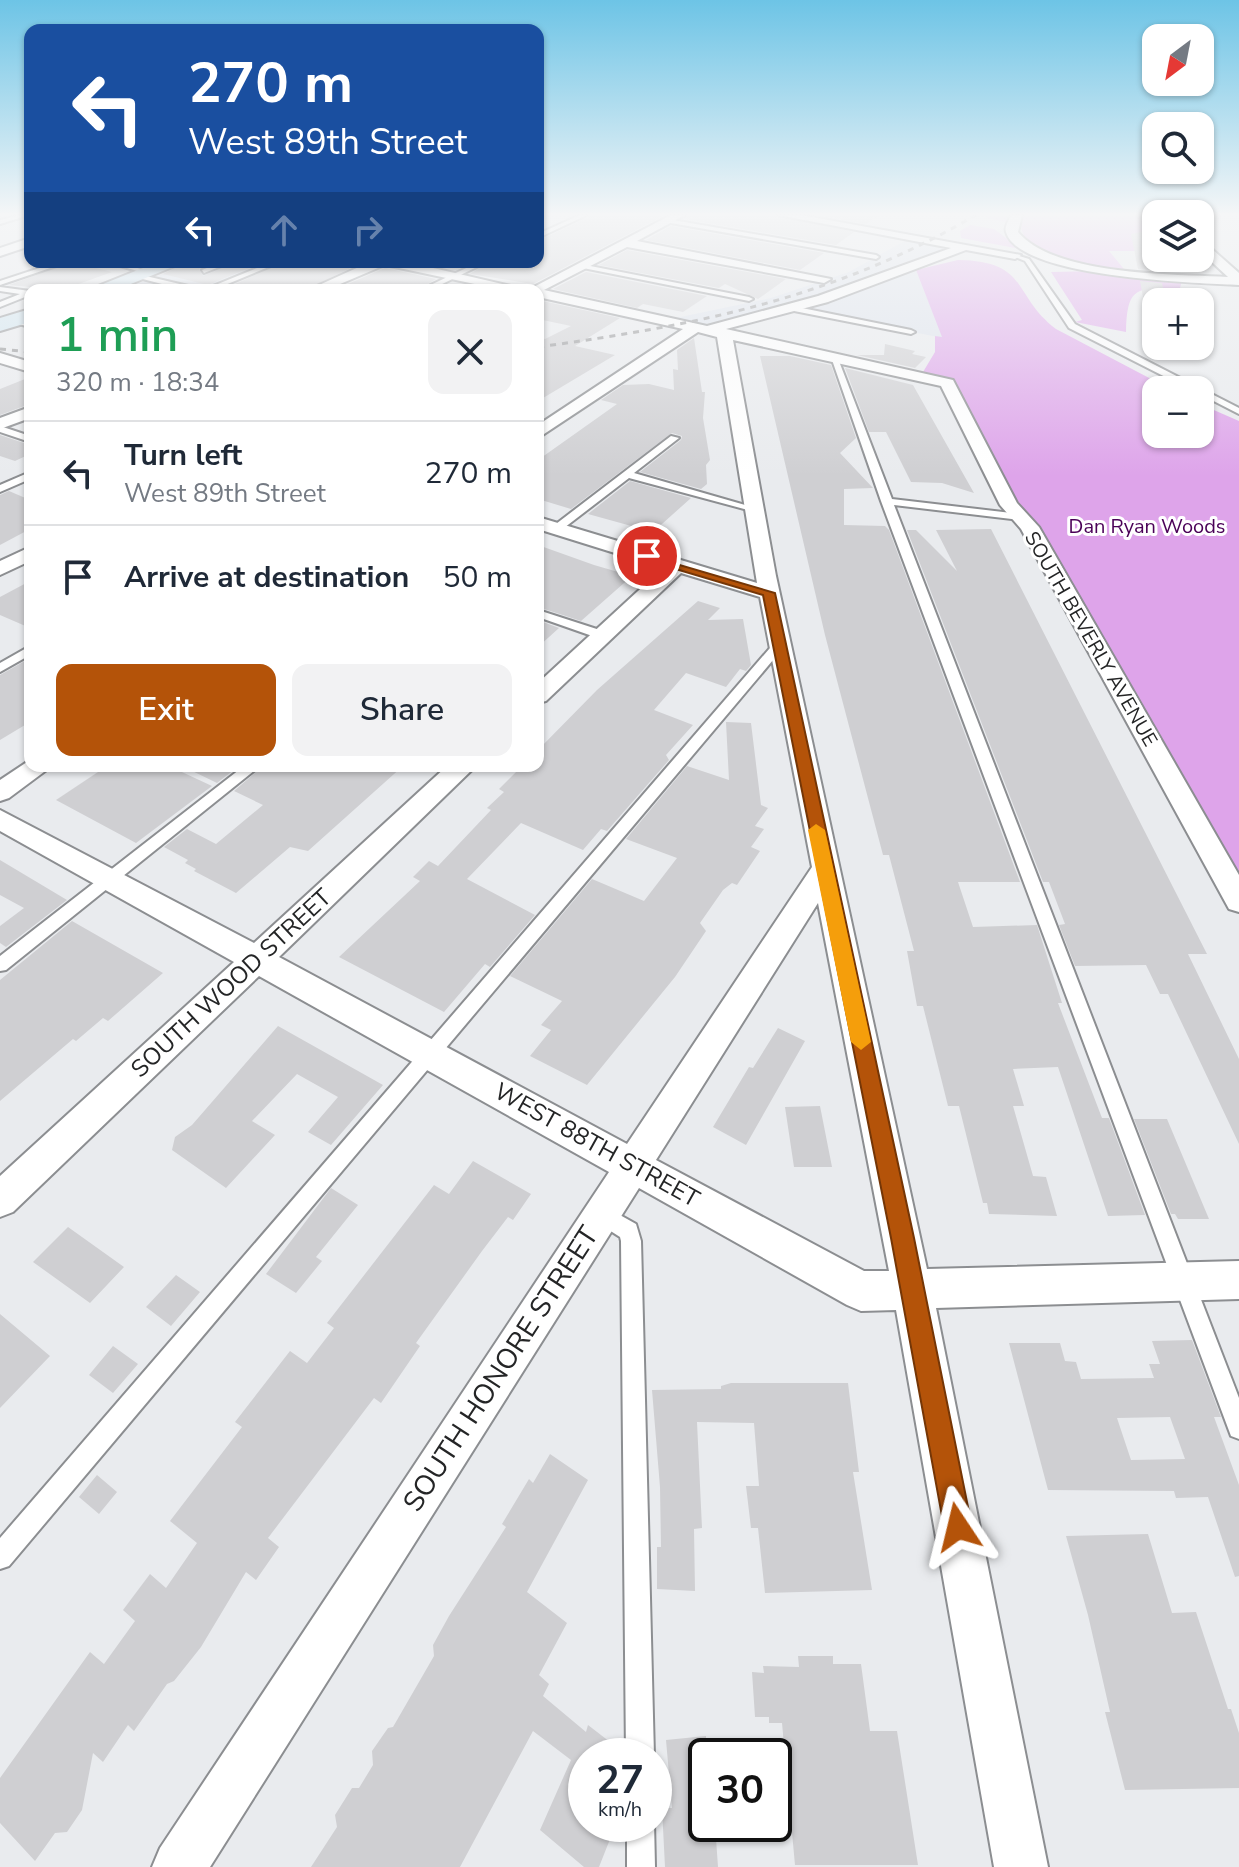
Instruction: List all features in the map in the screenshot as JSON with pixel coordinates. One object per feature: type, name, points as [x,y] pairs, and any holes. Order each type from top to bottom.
[{"type":"street","points":[[582,302],[833,356]]},
{"type":"street","points":[[544,429],[709,330],[811,302]]},
{"type":"street","points":[[709,330],[755,511],[824,871],[913,1289],[1021,1867]]},
{"type":"street","name":"SOUTH BEVERLY AVENUE","points":[[833,356],[942,380],[1009,505],[1029,527],[1239,901]]},
{"type":"street","points":[[0,358],[24,365]]},
{"type":"street","points":[[0,427],[24,415]]},
{"type":"street","points":[[547,526],[769,593]]},
{"type":"street","points":[[0,569],[24,556]]},
{"type":"street","points":[[544,690],[677,566]]},
{"type":"street","points":[[0,792],[30,772]]},
{"type":"street","name":"SOUTH WOOD STREET","points":[[0,1200],[457,772]]},
{"type":"street","name":"WEST 88TH STREET","points":[[0,819],[861,1291],[1239,1280]]},
{"type":"street","name":"SOUTH HONORE STREET","points":[[179,1867],[824,871]]},
{"type":"lane","points":[[1056,302],[1072,326],[1171,376]]},
{"type":"lane","points":[[792,308],[911,332]]},
{"type":"lane","points":[[833,356],[1239,1428]]},
{"type":"lane","points":[[1214,398],[1239,411]]},
{"type":"lane","points":[[0,427],[24,437]]},
{"type":"lane","points":[[547,526],[674,438]]},
{"type":"lane","points":[[626,474],[755,511]]},
{"type":"lane","points":[[0,489],[24,478]]},
{"type":"lane","points":[[886,501],[1020,517]]},
{"type":"lane","points":[[544,615],[602,635]]},
{"type":"lane","points":[[0,1557],[780,644]]},
{"type":"lane","points":[[0,668],[24,654]]},
{"type":"lane","points":[[0,965],[245,772]]},
{"type":"lane","points":[[602,1214],[629,1231],[631,1241],[640,1738]]},
{"type":"lane","points":[[641,1842],[641,1867]]},
{"type":"shaded area","points":[[751,302],[796,302],[703,325],[671,319]]},
{"type":"shaded area","points":[[825,302],[929,302],[943,338],[801,310]]},
{"type":"green space","name":"Dan Ryan Woods","points":[[928,302],[1031,302],[1056,329],[1145,376],[1142,376],[1142,448],[1214,448],[1214,410],[1239,421],[1239,875],[1042,530],[1014,498],[955,381],[923,372],[935,352],[935,336],[942,337]]},
{"type":"green space","points":[[1070,302],[1130,302],[1126,332],[1075,322],[1082,320]]},
{"type":"building","points":[[544,302],[620,318],[575,346],[615,355],[544,397],[544,339],[571,326],[544,320]]},
{"type":"building","points":[[611,302],[698,302],[683,312],[643,304],[637,308]]},
{"type":"building","points":[[694,338],[702,392],[705,392],[703,418],[710,460],[706,465],[707,484],[701,489],[640,472],[681,440],[682,436],[672,433],[571,509],[544,501],[544,456],[617,404],[601,400],[623,385],[649,384],[674,390],[673,369],[678,370],[677,350]]},
{"type":"building","points":[[885,344],[926,357],[915,368],[857,355],[884,355]]},
{"type":"building","points":[[760,356],[790,356],[831,365],[856,438],[840,453],[873,488],[844,489],[844,525],[885,526],[889,530],[1020,882],[958,882],[973,927],[1037,925],[1062,1003],[1058,1003],[1102,1118],[1109,1118],[1145,1215],[1108,1216],[1058,1067],[1013,1069],[1024,1106],[1013,1106],[1033,1176],[1046,1177],[1057,1216],[989,1214],[987,1203],[983,1203],[959,1106],[948,1106],[923,1006],[917,1006],[907,951],[914,951],[889,855],[883,855],[825,635]]},
{"type":"building","points":[[845,368],[913,385],[974,493],[942,483],[911,482],[886,432],[869,432]]},
{"type":"building","points":[[24,379],[24,406],[0,415],[0,389]]},
{"type":"building","points":[[0,435],[24,443],[24,457],[15,461],[0,456]]},
{"type":"building","points":[[630,481],[691,498],[653,532],[588,514]]},
{"type":"building","points":[[9,491],[24,497],[24,532],[0,545],[0,495]]},
{"type":"building","points":[[991,529],[1207,954],[1188,954],[1239,1059],[1239,1144],[1168,994],[1160,994],[1146,965],[1075,966],[1059,925],[1065,924],[1049,882],[1043,882],[907,530],[916,530],[957,571],[936,530]]},
{"type":"building","points":[[544,547],[632,576],[581,621],[544,609]]},
{"type":"building","points":[[24,584],[24,625],[0,615],[0,597]]},
{"type":"building","points":[[698,601],[720,608],[708,620],[743,619],[751,665],[746,671],[740,669],[726,687],[686,673],[654,710],[693,725],[666,755],[669,760],[607,831],[601,829],[583,850],[521,823],[467,879],[535,915],[490,967],[485,964],[444,1012],[339,957],[420,881],[413,877],[429,861],[438,866],[491,810],[487,808],[504,792],[499,789],[516,772],[544,772],[544,744],[597,690]]},
{"type":"building","points":[[544,622],[559,628],[544,642]]},
{"type":"building","points":[[24,661],[24,726],[0,740],[0,675]]},
{"type":"building","points":[[726,722],[751,723],[761,805],[768,808],[755,826],[764,829],[751,847],[760,851],[737,885],[732,883],[723,890],[700,923],[706,931],[675,977],[587,1085],[530,1056],[551,1030],[541,1025],[562,1001],[510,976],[592,879],[644,901],[677,858],[626,839],[687,766],[729,780]]},
{"type":"building","points":[[98,772],[182,772],[212,786],[136,843],[56,800]]},
{"type":"building","points":[[194,772],[231,772],[217,783]]},
{"type":"building","points":[[256,772],[396,772],[308,851],[290,847],[236,893],[194,871],[196,869],[185,863],[188,860],[164,847],[187,829],[216,844],[263,805],[234,791]]},
{"type":"building","points":[[0,860],[67,900],[6,947],[0,943],[0,926],[24,908],[0,895]]},
{"type":"building","points":[[72,921],[163,973],[108,1021],[103,1018],[76,1041],[73,1039],[0,1101],[0,980]]},
{"type":"building","points":[[278,1026],[383,1085],[331,1145],[308,1132],[338,1097],[297,1074],[252,1121],[275,1135],[226,1188],[172,1150],[175,1137],[192,1125]]},
{"type":"building","points":[[778,1028],[805,1041],[746,1145],[713,1127],[749,1067],[753,1068]]},
{"type":"building","points":[[820,1106],[832,1167],[794,1167],[785,1107]]},
{"type":"building","points":[[1134,1119],[1167,1119],[1209,1219],[1178,1219],[1171,1214]]},
{"type":"building","points":[[473,1161],[531,1194],[513,1220],[508,1217],[482,1251],[416,1343],[420,1346],[381,1403],[374,1398],[268,1538],[279,1547],[256,1580],[246,1572],[201,1647],[174,1681],[167,1684],[134,1731],[128,1725],[103,1762],[93,1753],[82,1810],[67,1832],[55,1833],[35,1861],[0,1823],[0,1778],[90,1652],[104,1664],[135,1621],[123,1610],[150,1574],[166,1588],[197,1543],[170,1521],[242,1427],[235,1422],[290,1351],[307,1363],[334,1328],[327,1323],[434,1185],[449,1194]]},
{"type":"building","points":[[331,1188],[358,1205],[316,1257],[322,1261],[296,1293],[266,1274]]},
{"type":"building","points":[[68,1227],[124,1267],[90,1303],[33,1262]]},
{"type":"building","points":[[176,1275],[200,1292],[171,1326],[146,1307]]},
{"type":"building","points":[[0,1314],[50,1356],[0,1408]]},
{"type":"building","points":[[1192,1340],[1221,1417],[1214,1417],[1239,1485],[1239,1576],[1235,1577],[1208,1497],[1176,1498],[1174,1491],[1048,1490],[1009,1343],[1060,1343],[1065,1361],[1076,1362],[1081,1379],[1154,1378],[1149,1364],[1160,1364],[1152,1341]],"holes":[[[1170,1417],[1185,1459],[1131,1460],[1117,1418]]]},
{"type":"building","points":[[113,1346],[138,1364],[113,1393],[89,1375]]},
{"type":"building","points":[[731,1383],[848,1383],[859,1472],[853,1472],[872,1590],[765,1593],[758,1528],[751,1528],[746,1486],[759,1486],[754,1423],[697,1422],[702,1528],[694,1529],[695,1591],[657,1589],[657,1547],[661,1547],[660,1487],[652,1390],[721,1389],[721,1386]]},
{"type":"building","points":[[550,1454],[588,1480],[527,1592],[567,1623],[539,1675],[549,1684],[543,1696],[586,1732],[588,1725],[605,1738],[568,1738],[568,1758],[533,1731],[460,1867],[311,1867],[337,1827],[335,1815],[352,1788],[359,1788],[373,1765],[372,1751],[388,1728],[393,1727],[434,1656],[433,1645],[449,1616],[506,1527],[502,1524],[529,1479],[533,1483]]},
{"type":"building","points":[[97,1475],[117,1492],[99,1514],[79,1497]]},
{"type":"building","points":[[1148,1534],[1172,1613],[1196,1612],[1228,1709],[1231,1709],[1239,1733],[1239,1788],[1125,1790],[1105,1712],[1110,1712],[1088,1615],[1066,1536]]},
{"type":"building","points":[[798,1656],[833,1656],[833,1664],[861,1664],[870,1731],[897,1731],[918,1865],[795,1865],[792,1738],[783,1738],[782,1723],[769,1723],[769,1717],[755,1717],[752,1672],[764,1673],[763,1666],[799,1667]]},
{"type":"building","points":[[706,1736],[688,1738],[688,1842],[716,1842],[718,1867],[665,1867],[664,1842],[672,1842],[672,1739]]},
{"type":"building","points":[[568,1767],[568,1842],[609,1842],[599,1867],[584,1867],[540,1830]]},
{"type":"railway","points":[[544,346],[654,329],[770,302]]},
{"type":"railway","points":[[0,349],[24,351]]},
{"type":"slow traffic","points":[[816,830],[861,1042]]},
{"type":"route","points":[[647,556],[769,593],[824,871],[903,1238],[958,1527]]}]
